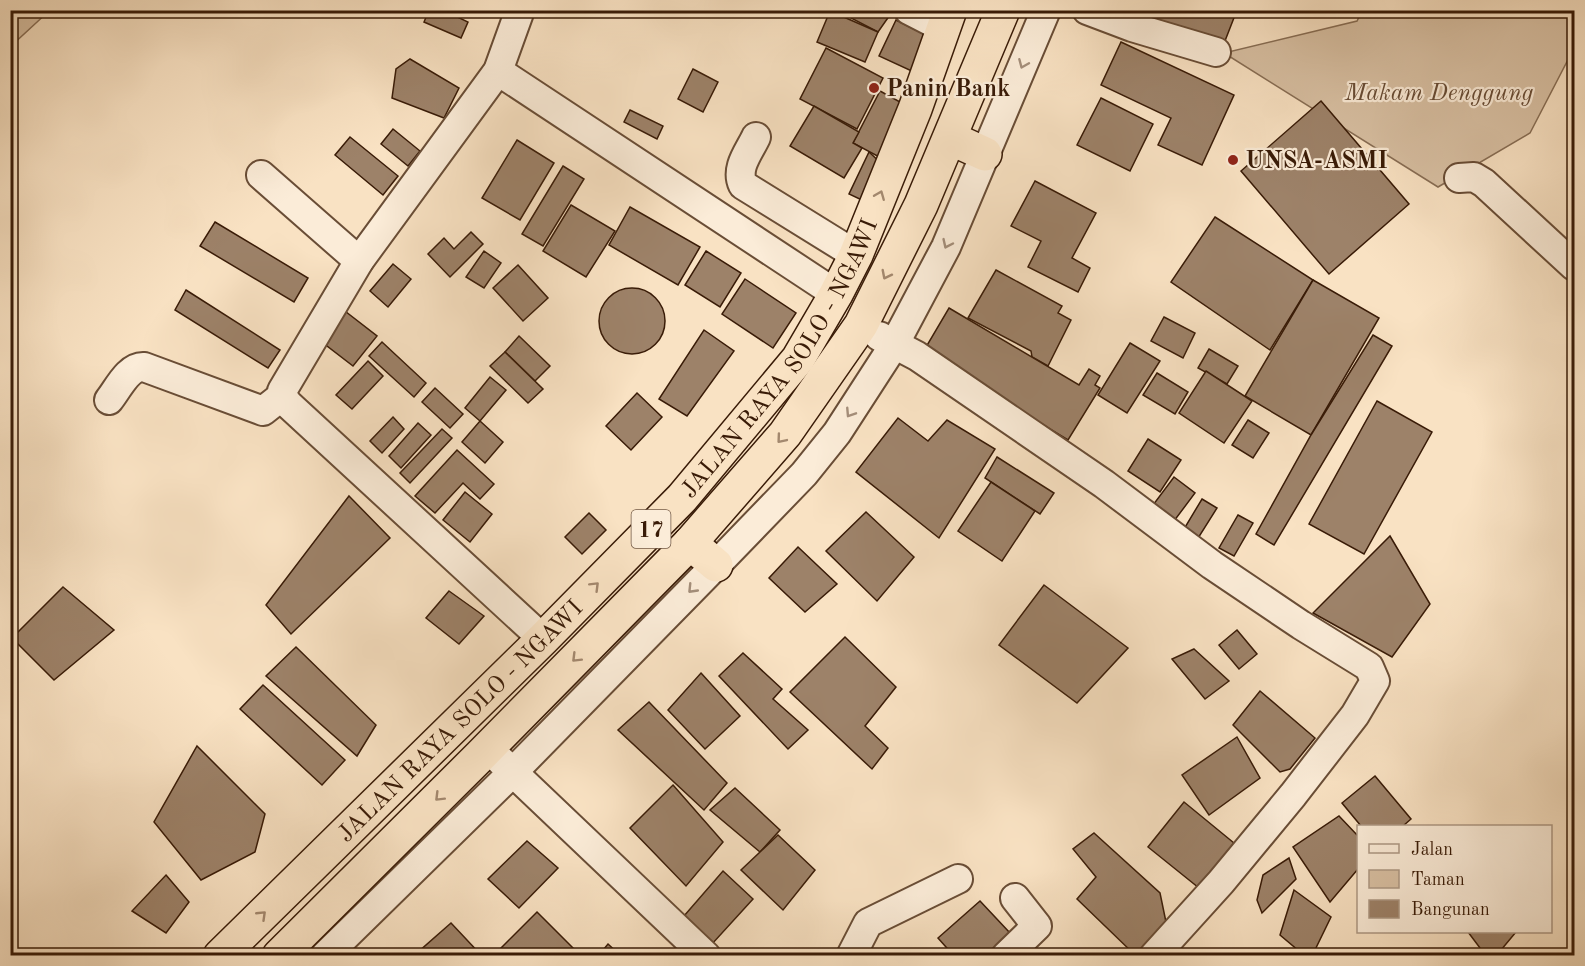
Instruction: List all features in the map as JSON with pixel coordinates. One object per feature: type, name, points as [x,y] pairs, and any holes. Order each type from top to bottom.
[{"type":"highway","name":"JALAN RAYA SOLO - NGAWI","points":[[279,956],[690,543],[785,434],[861,325],[921,205],[1003,10]]},
{"type":"highway","name":"JALAN RAYA SOLO - NGAWI","points":[[220,956],[543,639],[682,498],[798,359],[856,255],[915,110],[947,19]]},
{"type":"highway","points":[[950,138],[985,154]]},
{"type":"highway","points":[[690,543],[716,565]]},
{"type":"street","points":[[520,10],[498,71],[359,261],[283,385],[282,396],[543,639]]},
{"type":"street","points":[[909,10],[947,19]]},
{"type":"street","points":[[325,956],[513,772],[716,565],[804,474],[837,433],[894,345],[946,247],[1046,10]]},
{"type":"street","points":[[1092,11],[1216,52]]},
{"type":"street","points":[[498,71],[836,294]]},
{"type":"street","points":[[756,137],[740,170],[739,177],[743,185],[856,255]]},
{"type":"street","points":[[261,175],[359,261]]},
{"type":"street","points":[[1459,178],[1474,177],[1484,183],[1575,266]]},
{"type":"street","points":[[861,325],[917,356],[1104,484],[1212,565],[1301,625],[1369,667],[1376,681],[1355,715],[1221,882],[1154,956]]},
{"type":"street","points":[[109,400],[137,366],[263,411],[282,396]]},
{"type":"street","points":[[488,748],[706,956]]},
{"type":"street","points":[[851,956],[868,922],[958,879]]},
{"type":"street","points":[[1006,956],[1036,926],[1016,898]]},
{"type":"green space","points":[[11,10],[49,10],[49,11],[11,46]]},
{"type":"green space","name":"Makam Denggung","points":[[1362,11],[1574,11],[1574,48],[1530,133],[1438,187],[1224,53],[1357,21]]},
{"type":"building","points":[[429,10],[443,10],[468,22],[461,38],[424,22]]},
{"type":"building","points":[[855,10],[890,10],[892,12],[878,32],[851,18]]},
{"type":"building","points":[[1121,10],[1237,10],[1223,46]]},
{"type":"building","points":[[830,11],[878,32],[865,62],[817,42]]},
{"type":"building","points":[[896,20],[932,38],[916,73],[879,56]]},
{"type":"building","points":[[1121,42],[1234,95],[1202,165],[1158,145],[1171,118],[1101,85]]},
{"type":"building","points":[[826,48],[883,78],[857,129],[800,99]]},
{"type":"building","points":[[410,59],[459,88],[444,118],[392,98],[396,69]]},
{"type":"building","points":[[693,69],[718,82],[703,112],[678,99]]},
{"type":"building","points":[[880,91],[911,108],[883,159],[853,143]]},
{"type":"building","points":[[1101,98],[1153,124],[1130,171],[1077,145]]},
{"type":"building","points":[[1321,101],[1409,204],[1329,274],[1241,171]]},
{"type":"building","points":[[814,106],[859,132],[853,143],[862,148],[844,178],[790,146]]},
{"type":"building","points":[[630,110],[663,126],[657,139],[624,122]]},
{"type":"building","points":[[393,129],[420,151],[408,166],[381,144]]},
{"type":"building","points":[[350,137],[398,176],[383,195],[335,155]]},
{"type":"building","points":[[517,140],[554,163],[520,220],[482,198]]},
{"type":"building","points":[[869,152],[884,166],[866,202],[849,194]]},
{"type":"building","points":[[563,166],[584,179],[543,246],[522,234]]},
{"type":"building","points":[[1035,181],[1096,213],[1072,258],[1090,268],[1078,292],[1028,267],[1041,241],[1011,226]]},
{"type":"building","points":[[571,205],[615,231],[586,277],[543,251]]},
{"type":"building","points":[[630,207],[700,247],[678,285],[609,245]]},
{"type":"building","points":[[1215,217],[1313,280],[1270,350],[1171,282]]},
{"type":"building","points":[[215,222],[308,278],[294,302],[200,246]]},
{"type":"building","points":[[471,232],[483,244],[450,277],[428,254],[444,238],[454,249]]},
{"type":"building","points":[[484,251],[501,263],[484,288],[466,277]]},
{"type":"building","points":[[706,251],[741,273],[720,307],[685,285]]},
{"type":"building","points":[[393,264],[411,279],[388,307],[370,291]]},
{"type":"building","points":[[518,265],[548,298],[523,321],[493,288]]},
{"type":"building","points":[[996,270],[1062,306],[1058,313],[1071,320],[1048,366],[1032,357],[1031,351],[968,318]]},
{"type":"building","points":[[745,279],[796,313],[773,348],[722,314]]},
{"type":"building","points":[[1313,280],[1379,318],[1311,435],[1245,396]]},
{"type":"building","points":[[632,288],[645,291],[655,298],[662,308],[665,321],[662,334],[655,344],[645,351],[632,354],[619,351],[609,344],[602,334],[599,321],[602,308],[609,298],[619,291]]},
{"type":"building","points":[[186,290],[280,350],[268,368],[175,310]]},
{"type":"building","points":[[341,308],[377,336],[353,366],[318,339]]},
{"type":"building","points":[[949,308],[1079,385],[1089,369],[1100,376],[1095,385],[1100,388],[1068,440],[931,357],[926,347]]},
{"type":"building","points":[[1164,317],[1195,333],[1183,358],[1151,341]]},
{"type":"building","points":[[704,330],[734,351],[687,416],[659,399]]},
{"type":"building","points":[[1373,335],[1392,346],[1274,545],[1256,534],[1311,435]]},
{"type":"building","points":[[519,336],[550,366],[535,381],[505,352]]},
{"type":"building","points":[[382,342],[426,383],[414,397],[369,356]]},
{"type":"building","points":[[1130,343],[1160,361],[1127,413],[1098,395]]},
{"type":"building","points":[[1209,349],[1238,366],[1227,384],[1198,368]]},
{"type":"building","points":[[505,352],[543,389],[528,403],[490,366]]},
{"type":"building","points":[[368,361],[383,376],[352,409],[336,395]]},
{"type":"building","points":[[1206,371],[1252,401],[1224,443],[1179,413]]},
{"type":"building","points":[[1157,373],[1188,392],[1175,414],[1143,395]]},
{"type":"building","points":[[490,377],[506,390],[480,421],[465,408]]},
{"type":"building","points":[[435,388],[463,414],[450,428],[422,402]]},
{"type":"building","points":[[637,393],[662,417],[631,450],[606,426]]},
{"type":"building","points":[[1377,401],[1432,432],[1364,554],[1309,524]]},
{"type":"building","points":[[393,417],[404,429],[382,453],[370,441]]},
{"type":"building","points":[[898,418],[928,441],[947,420],[995,449],[939,538],[856,472]]},
{"type":"building","points":[[1248,420],[1269,433],[1253,458],[1232,445]]},
{"type":"building","points":[[480,421],[503,442],[485,463],[462,442]]},
{"type":"building","points":[[418,423],[431,435],[401,468],[389,456]]},
{"type":"building","points":[[442,429],[452,438],[410,483],[400,473]]},
{"type":"building","points":[[1148,439],[1181,460],[1160,492],[1128,471]]},
{"type":"building","points":[[457,450],[494,484],[480,499],[463,483],[435,513],[415,496]]},
{"type":"building","points":[[997,457],[1054,493],[1040,514],[985,478]]},
{"type":"building","points":[[1174,477],[1195,493],[1171,525],[1150,509]]},
{"type":"building","points":[[991,482],[1035,511],[1002,561],[958,531]]},
{"type":"building","points":[[465,492],[492,514],[470,542],[443,520]]},
{"type":"building","points":[[349,496],[390,538],[291,634],[266,605]]},
{"type":"building","points":[[1202,499],[1217,508],[1195,543],[1181,534]]},
{"type":"building","points":[[866,512],[914,557],[877,601],[826,551]]},
{"type":"building","points":[[589,513],[606,530],[582,554],[565,537]]},
{"type":"building","points":[[1238,515],[1253,523],[1234,556],[1219,548]]},
{"type":"building","points":[[1390,536],[1430,604],[1392,657],[1313,613]]},
{"type":"building","points":[[798,547],[837,584],[805,612],[769,578]]},
{"type":"building","points":[[1044,585],[1128,648],[1077,703],[999,645]]},
{"type":"building","points":[[63,587],[114,630],[54,680],[12,638]]},
{"type":"building","points":[[449,591],[484,616],[459,644],[426,618]]},
{"type":"building","points":[[1237,630],[1257,654],[1239,669],[1219,645]]},
{"type":"building","points":[[845,637],[896,687],[865,726],[888,748],[872,769],[790,692]]},
{"type":"building","points":[[296,647],[376,725],[357,756],[266,676]]},
{"type":"building","points":[[1194,649],[1229,681],[1205,699],[1172,659]]},
{"type":"building","points":[[743,653],[782,689],[773,699],[808,730],[788,749],[719,676]]},
{"type":"building","points":[[701,673],[740,716],[705,749],[668,710]]},
{"type":"building","points":[[263,685],[345,760],[322,785],[240,709]]},
{"type":"building","points":[[1260,691],[1315,738],[1290,769],[1280,772],[1233,725]]},
{"type":"building","points":[[649,702],[727,783],[704,810],[618,730]]},
{"type":"building","points":[[1237,737],[1260,778],[1209,815],[1182,775]]},
{"type":"building","points":[[197,746],[265,814],[255,852],[201,880],[154,822]]},
{"type":"building","points":[[1375,776],[1411,819],[1404,825],[1360,825],[1342,803]]},
{"type":"building","points":[[673,785],[723,842],[686,886],[630,828]]},
{"type":"building","points":[[735,788],[780,830],[760,852],[710,810]]},
{"type":"building","points":[[1184,802],[1234,843],[1199,888],[1148,847]]},
{"type":"building","points":[[1339,816],[1357,835],[1357,870],[1330,902],[1293,847]]},
{"type":"building","points":[[1094,833],[1160,893],[1166,922],[1135,955],[1077,899],[1096,877],[1073,849]]},
{"type":"building","points":[[778,835],[815,870],[783,910],[741,870]]},
{"type":"building","points":[[527,841],[558,868],[519,908],[488,879]]},
{"type":"building","points":[[1289,858],[1296,879],[1262,913],[1257,900],[1263,875]]},
{"type":"building","points":[[723,871],[753,899],[712,944],[684,916]]},
{"type":"building","points":[[166,875],[189,902],[166,933],[132,911]]},
{"type":"building","points":[[1294,890],[1331,917],[1312,956],[1305,956],[1280,935]]},
{"type":"building","points":[[980,901],[1010,933],[985,956],[954,956],[938,938]]},
{"type":"building","points":[[537,912],[577,952],[573,956],[501,956],[497,952]]},
{"type":"building","points":[[451,923],[482,956],[419,956],[417,953]]},
{"type":"building","points":[[1469,933],[1515,933],[1496,956],[1486,956]]},
{"type":"building","points":[[608,944],[621,956],[598,956]]},
{"type":"place","name":"Panin Bank","points":[[874,88]]},
{"type":"place","name":"UNSA-ASMI","points":[[1233,160]]}]
